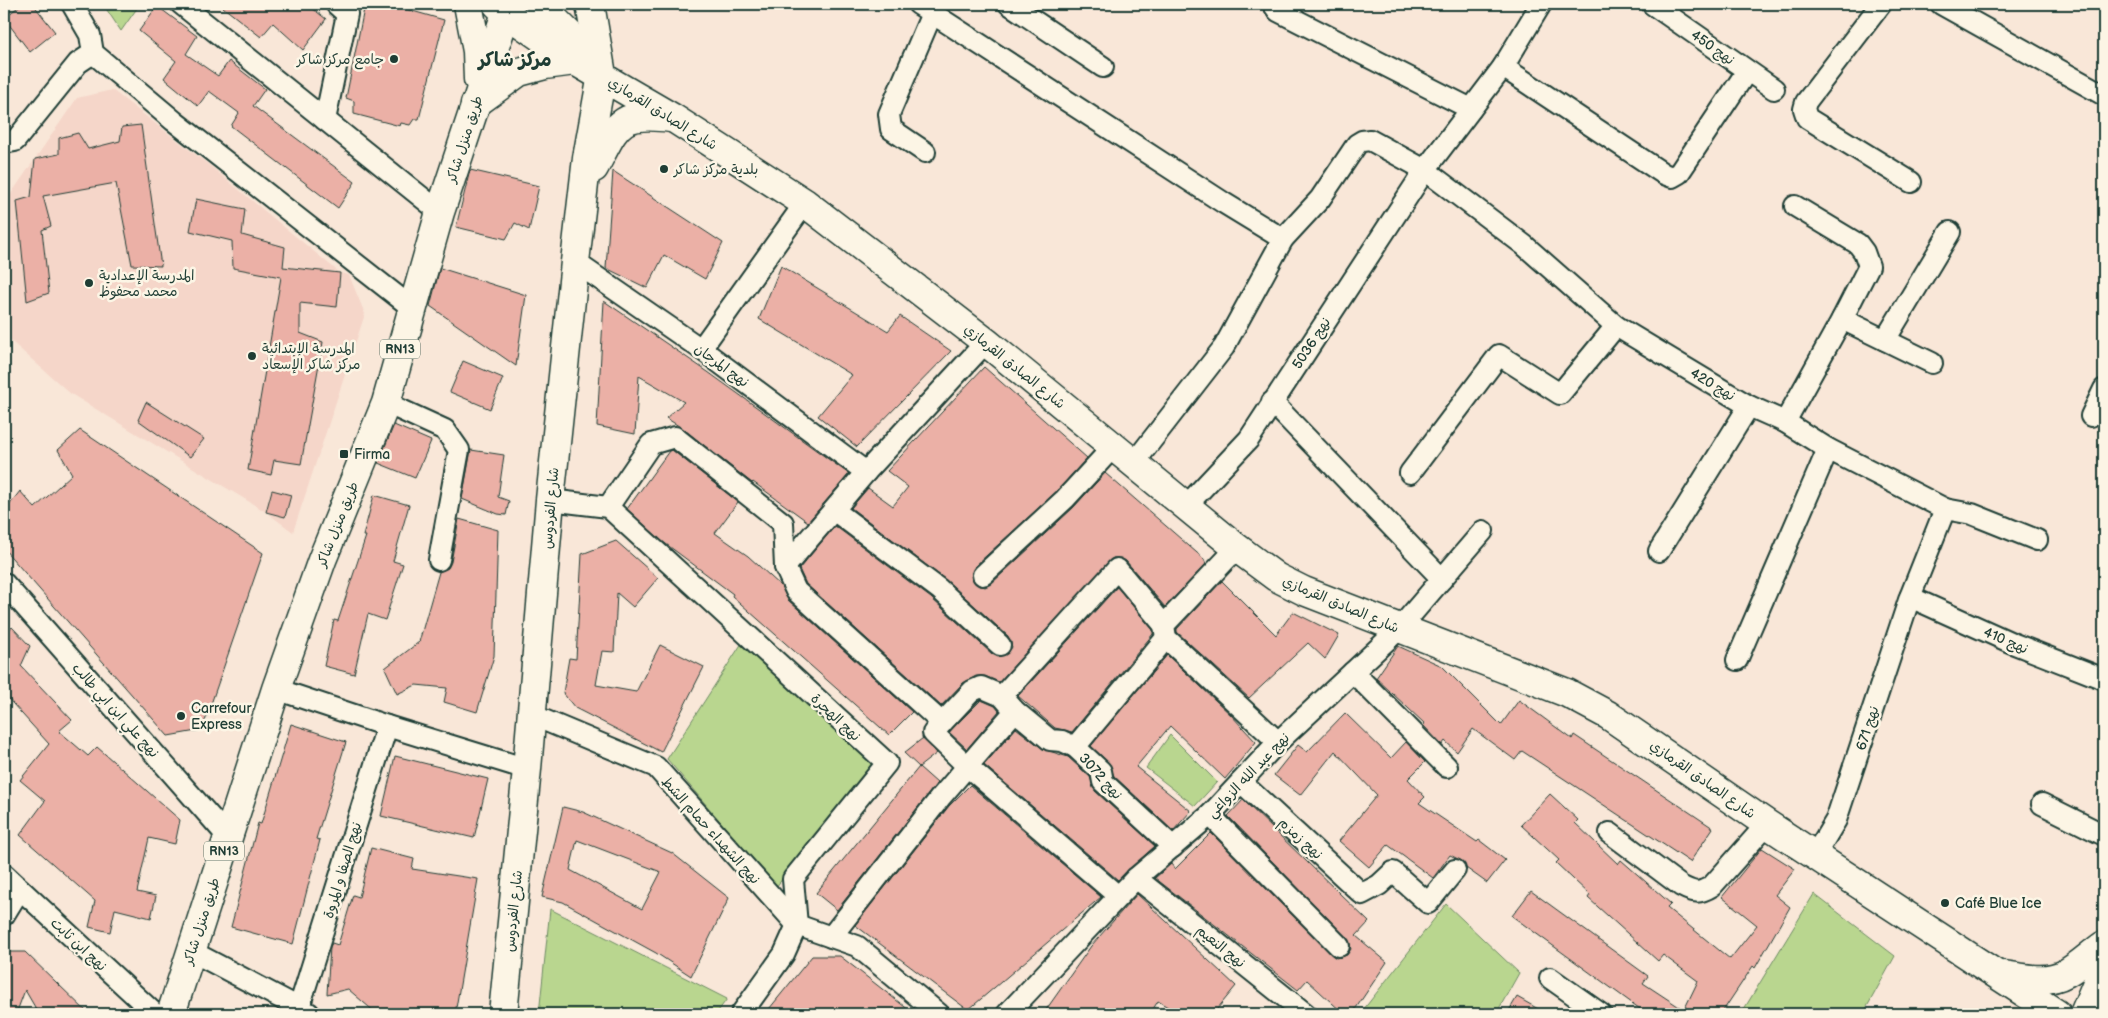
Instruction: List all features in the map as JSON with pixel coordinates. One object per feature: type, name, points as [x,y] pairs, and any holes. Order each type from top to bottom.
[{"type":"main road","points":[[468,4],[477,51],[476,100]]},
{"type":"main road","name":"شارع الصادق القرمازي","points":[[539,4],[578,43],[591,69]]},
{"type":"main road","name":"شارع الفردوس","points":[[503,1014],[532,715],[550,500],[585,184],[591,69],[590,4]]},
{"type":"main road","name":"طريق منزل شاكر","points":[[171,1014],[276,689],[322,560],[386,403],[411,307],[504,7]]},
{"type":"main road","name":"شارع الصادق القرمازي","points":[[504,7],[591,69],[673,118],[804,203],[986,342],[1236,548],[1283,580],[1399,629],[1567,693],[1608,715],[1767,824],[1999,974],[2057,1014]]},
{"type":"main road","points":[[476,100],[519,72],[545,65],[591,69]]},
{"type":"main road","points":[[585,184],[611,134],[626,120],[655,116],[673,118]]},
{"type":"main road","points":[[1999,974],[2034,980],[2055,977],[2066,973],[2104,945]]},
{"type":"main road","points":[[2084,1014],[2104,966]]},
{"type":"main road","points":[[1999,974],[2026,1014]]},
{"type":"street","points":[[72,4],[90,35],[93,53],[174,121],[411,307]]},
{"type":"street","points":[[181,4],[440,212]]},
{"type":"street","points":[[325,120],[347,14],[336,4]]},
{"type":"street","points":[[1009,4],[1033,11],[1102,67]]},
{"type":"street","points":[[1273,4],[1278,11],[1471,109]]},
{"type":"street","name":"نهج 5036","points":[[1186,506],[1249,439],[1425,170],[1503,67],[1541,4]]},
{"type":"street","name":"نهج 450","points":[[1652,4],[1774,89]]},
{"type":"street","points":[[1881,4],[1806,102],[1804,109],[1807,118],[1911,182]]},
{"type":"street","points":[[1941,4],[2104,94]]},
{"type":"street","points":[[925,152],[891,129],[889,114],[929,7],[1224,203],[1283,239]]},
{"type":"street","points":[[4,143],[15,141],[78,62],[93,53]]},
{"type":"street","points":[[1503,67],[1664,174],[1672,177],[1679,174],[1747,71]]},
{"type":"street","name":"نهج 420","points":[[983,575],[1065,499],[1124,455],[1224,347],[1283,239],[1320,199],[1357,144],[1370,140],[1425,170],[1524,245],[1616,326],[1749,406],[1785,422],[1828,449],[1945,509],[1972,514],[2037,540]]},
{"type":"street","points":[[701,349],[804,203]]},
{"type":"street","points":[[1785,422],[1869,266],[1864,252],[1858,244],[1795,206]]},
{"type":"street","points":[[1885,340],[1950,232]]},
{"type":"street","name":"نهج المرجان","points":[[575,262],[701,349],[866,472]]},
{"type":"street","points":[[1842,319],[1932,363]]},
{"type":"street","points":[[1410,472],[1481,376],[1499,355],[1560,394],[1616,326]]},
{"type":"street","points":[[785,567],[835,511],[866,472],[986,342]]},
{"type":"street","points":[[2091,416],[2104,389]]},
{"type":"street","points":[[1272,402],[1442,579]]},
{"type":"street","points":[[386,403],[445,430],[460,450],[438,560]]},
{"type":"street","points":[[1659,551],[1749,406]]},
{"type":"street","points":[[550,500],[608,507],[651,444],[675,437],[783,523],[785,567],[796,591],[942,723]]},
{"type":"street","points":[[1737,660],[1828,449]]},
{"type":"street","name":"نهج الهجرة","points":[[608,507],[886,763],[794,879],[797,925],[784,954],[741,1014]]},
{"type":"street","points":[[1910,598],[1945,509]]},
{"type":"street","points":[[835,511],[940,589],[1000,645]]},
{"type":"street","name":"نهج عبد الله الزواغي","points":[[1007,1014],[1136,878],[1210,816],[1278,742],[1399,629],[1483,531]]},
{"type":"street","points":[[1075,747],[1165,632],[1236,548]]},
{"type":"street","points":[[831,937],[967,766],[1008,703],[1117,569],[1165,632],[1278,742]]},
{"type":"street","name":"نهج علي ابن ابي طالب","points":[[4,583],[228,837]]},
{"type":"street","name":"نهج 410","points":[[1910,598],[2012,643],[2104,679]]},
{"type":"street","name":"نهج 671","points":[[1814,855],[1836,820],[1910,598]]},
{"type":"street","points":[[1353,672],[1447,767]]},
{"type":"street","points":[[1008,703],[981,687],[972,691],[932,733],[967,766],[1118,896]]},
{"type":"street","points":[[276,689],[387,726],[527,769]]},
{"type":"street","name":"نهج 3072","points":[[1008,703],[1050,740],[1062,741],[1075,747],[1101,771],[1103,782],[1173,847]]},
{"type":"street","name":"نهج الشهداء حمام الشط","points":[[532,715],[656,767],[797,925]]},
{"type":"street","name":"نهج الصفا و المروة","points":[[303,1012],[387,726]]},
{"type":"street","name":"نهج زمزم","points":[[1241,782],[1362,894],[1379,885],[1393,872],[1428,903],[1455,870]]},
{"type":"street","points":[[2042,804],[2104,836]]},
{"type":"street","points":[[1210,816],[1339,946]]},
{"type":"street","points":[[1610,833],[1681,886],[1693,892],[1702,892],[1712,886],[1767,824]]},
{"type":"street","name":"نهج ابن ثابت","points":[[4,874],[155,1014]]},
{"type":"street","name":"نهج النعيم","points":[[1136,878],[1306,1014]]},
{"type":"street","points":[[4,915],[20,890]]},
{"type":"street","points":[[797,925],[857,946],[939,1014]]},
{"type":"street","points":[[191,951],[303,1012]]},
{"type":"street","points":[[1550,978],[1600,1014]]},
{"type":"shaded area","points":[[112,90],[209,165],[340,273],[349,275],[365,314],[293,532],[266,512],[71,394],[4,335],[4,204],[77,98]]},
{"type":"green space","points":[[103,4],[140,4],[121,31]]},
{"type":"green space","points":[[742,643],[874,763],[776,887],[667,759]]},
{"type":"green space","points":[[1170,735],[1217,782],[1195,806],[1146,768]]},
{"type":"green space","points":[[1814,894],[1895,956],[1863,1014],[1741,1014]]},
{"type":"green space","points":[[1446,904],[1519,973],[1496,1014],[1360,1014]]},
{"type":"green space","points":[[550,909],[727,999],[716,1014],[539,1014]]},
{"type":"building","points":[[22,4],[33,4],[55,32],[30,52],[4,18]]},
{"type":"building","points":[[219,4],[307,4],[326,19],[303,50],[273,23],[261,37]]},
{"type":"building","name":"جامع مركز شاكر","points":[[365,4],[388,4],[444,20],[419,119],[414,119],[410,125],[401,123],[400,126],[354,114],[354,101],[346,98]]},
{"type":"building","points":[[157,6],[197,36],[186,54],[218,76],[229,61],[265,89],[253,106],[355,182],[338,208],[231,126],[239,113],[209,91],[198,106],[164,78],[176,61],[139,31]]},
{"type":"building","points":[[141,125],[161,266],[132,265],[116,183],[43,196],[51,226],[42,230],[49,293],[27,301],[17,201],[31,197],[35,159],[59,154],[59,138],[78,133],[88,149],[120,141],[122,127]]},
{"type":"building","points":[[470,170],[539,186],[529,230],[515,223],[506,239],[456,227]]},
{"type":"building","points":[[613,171],[723,243],[705,279],[664,255],[647,288],[606,268]]},
{"type":"building","points":[[196,199],[245,209],[242,235],[285,247],[283,267],[340,273],[337,307],[300,303],[300,333],[323,342],[301,464],[274,460],[271,475],[248,470],[281,277],[233,268],[232,241],[190,231]]},
{"type":"building","points":[[781,266],[888,331],[900,316],[951,351],[857,447],[818,416],[852,375],[759,319]]},
{"type":"building","points":[[440,268],[526,295],[516,366],[430,306]]},
{"type":"building","points":[[604,301],[708,372],[849,474],[808,522],[752,483],[682,428],[666,418],[684,402],[639,376],[635,434],[597,426]]},
{"type":"building","points":[[463,361],[503,378],[490,409],[450,392]]},
{"type":"building","points":[[984,367],[1087,458],[1057,491],[975,566],[971,577],[975,583],[985,587],[991,584],[1073,508],[1105,473],[1204,559],[1206,564],[1165,607],[1126,561],[1120,558],[1113,558],[999,682],[985,676],[976,676],[963,683],[941,706],[806,584],[799,569],[835,526],[931,598],[992,654],[998,657],[1008,653],[1012,647],[1008,636],[946,580],[851,508],[868,488],[893,506],[908,487],[887,471]]},
{"type":"building","points":[[146,402],[204,439],[190,457],[138,420]]},
{"type":"building","points":[[394,425],[431,441],[415,478],[378,463]]},
{"type":"building","points":[[80,430],[263,553],[202,730],[168,736],[4,549],[4,512],[20,491],[35,508],[72,474],[58,450]]},
{"type":"building","points":[[471,450],[504,455],[498,497],[509,501],[506,515],[498,514],[462,499]]},
{"type":"building","points":[[672,450],[738,502],[715,533],[748,556],[781,586],[788,600],[912,712],[889,735],[732,596],[733,594],[662,541],[627,509],[669,451]]},
{"type":"building","points":[[272,490],[291,495],[285,517],[266,512]]},
{"type":"building","points":[[374,495],[409,505],[393,561],[403,564],[385,620],[368,614],[354,674],[324,666],[334,620],[338,621],[366,536],[363,536]]},
{"type":"building","points":[[459,519],[498,530],[494,656],[477,712],[444,702],[447,688],[416,685],[397,694],[385,668],[419,642],[439,572],[448,568],[451,562]]},
{"type":"building","points":[[616,541],[658,578],[633,607],[617,593],[614,652],[602,651],[596,685],[636,692],[660,645],[704,667],[661,752],[575,708],[563,693],[569,658],[576,659],[582,554]]},
{"type":"building","points":[[1222,581],[1276,635],[1293,612],[1339,635],[1325,659],[1308,643],[1249,698],[1177,632],[1177,629]]},
{"type":"building","points":[[1117,587],[1153,630],[1153,634],[1072,732],[1055,728],[1018,696]]},
{"type":"building","points":[[12,627],[30,646],[21,666],[72,720],[59,731],[88,756],[97,747],[180,820],[175,844],[149,838],[137,892],[156,896],[151,918],[115,909],[110,932],[89,927],[95,901],[20,835],[45,801],[20,780],[49,744],[4,694],[4,635]]},
{"type":"building","points":[[1398,646],[1442,666],[1501,725],[1519,700],[1572,739],[1574,735],[1713,828],[1690,862],[1522,751],[1515,760],[1473,729],[1457,752],[1445,741],[1442,745],[1423,725],[1425,724],[1376,678]]},
{"type":"building","points":[[1167,655],[1231,715],[1256,742],[1225,779],[1170,726],[1136,767],[1191,811],[1173,831],[1114,776],[1109,763],[1091,746]]},
{"type":"building","points":[[981,700],[995,706],[999,711],[967,749],[949,732]]},
{"type":"building","points":[[1345,713],[1391,758],[1406,742],[1425,762],[1408,779],[1425,797],[1419,803],[1477,842],[1479,840],[1505,860],[1487,883],[1466,868],[1462,861],[1450,855],[1433,878],[1388,845],[1369,867],[1339,841],[1377,795],[1335,751],[1300,795],[1274,775],[1298,745],[1307,752]]},
{"type":"building","points":[[291,724],[346,742],[316,839],[320,840],[293,944],[231,927],[258,823],[261,824]]},
{"type":"building","points":[[1016,728],[1043,749],[1068,757],[1090,777],[1095,791],[1155,846],[1118,880],[984,765]]},
{"type":"building","points":[[923,738],[937,753],[919,767],[904,753]]},
{"type":"building","points":[[395,756],[488,779],[474,838],[381,816]]},
{"type":"building","points":[[919,767],[937,783],[837,910],[816,893]]},
{"type":"building","points":[[970,785],[1101,897],[968,1010],[855,925],[949,806]]},
{"type":"building","points":[[1550,794],[1578,820],[1575,823],[1618,864],[1621,860],[1671,904],[1667,908],[1730,959],[1757,925],[1722,897],[1762,848],[1795,869],[1775,895],[1790,907],[1755,968],[1753,966],[1721,1014],[1647,1014],[1512,916],[1531,891],[1648,976],[1643,983],[1684,1010],[1698,981],[1663,955],[1658,961],[1588,898],[1590,895],[1556,863],[1559,860],[1521,825]]},
{"type":"building","points":[[1243,800],[1369,922],[1356,936],[1387,962],[1352,1014],[1344,1014],[1307,980],[1298,990],[1155,878],[1171,864],[1175,869],[1211,833],[1331,954],[1336,958],[1347,955],[1351,949],[1347,938],[1228,816]]},
{"type":"building","points":[[563,807],[583,812],[672,853],[729,898],[691,976],[656,953],[563,902],[542,897]],"holes":[[[577,840],[661,872],[642,909],[570,870]]]},
{"type":"building","points":[[371,848],[414,859],[412,869],[478,879],[455,1014],[377,1014],[348,989],[327,994],[330,947],[332,943],[338,945],[353,895],[359,897]]},
{"type":"building","points":[[1137,894],[1236,986],[1213,1014],[1179,1014],[1158,1001],[1150,1014],[1043,1014],[1091,946]]},
{"type":"building","points":[[4,952],[25,952],[89,1014],[39,1014],[25,990],[16,1014],[4,1014]]},
{"type":"building","points":[[812,956],[840,956],[914,1014],[765,1014]]},
{"type":"building","points":[[1517,997],[1547,1014],[1507,1014]]},
{"type":"place","name":"جامع مركز شاكر","points":[[394,59]]},
{"type":"place","name":"بلدية مركز شاكر","points":[[664,169]]},
{"type":"place","name":"المدرسة الإعدادية محمد محفوظ","points":[[89,283]]},
{"type":"place","name":"المدرسة الإبتدائية مركز شاكر الإسعاد","points":[[252,356]]},
{"type":"place","name":"Firma","points":[[344,454]]},
{"type":"place","name":"Carrefour Express","points":[[181,716]]},
{"type":"place","name":"Café Blue Ice","points":[[1945,903]]},
{"type":"district","name":"مركز شاكر","points":[[515,59]]}]
